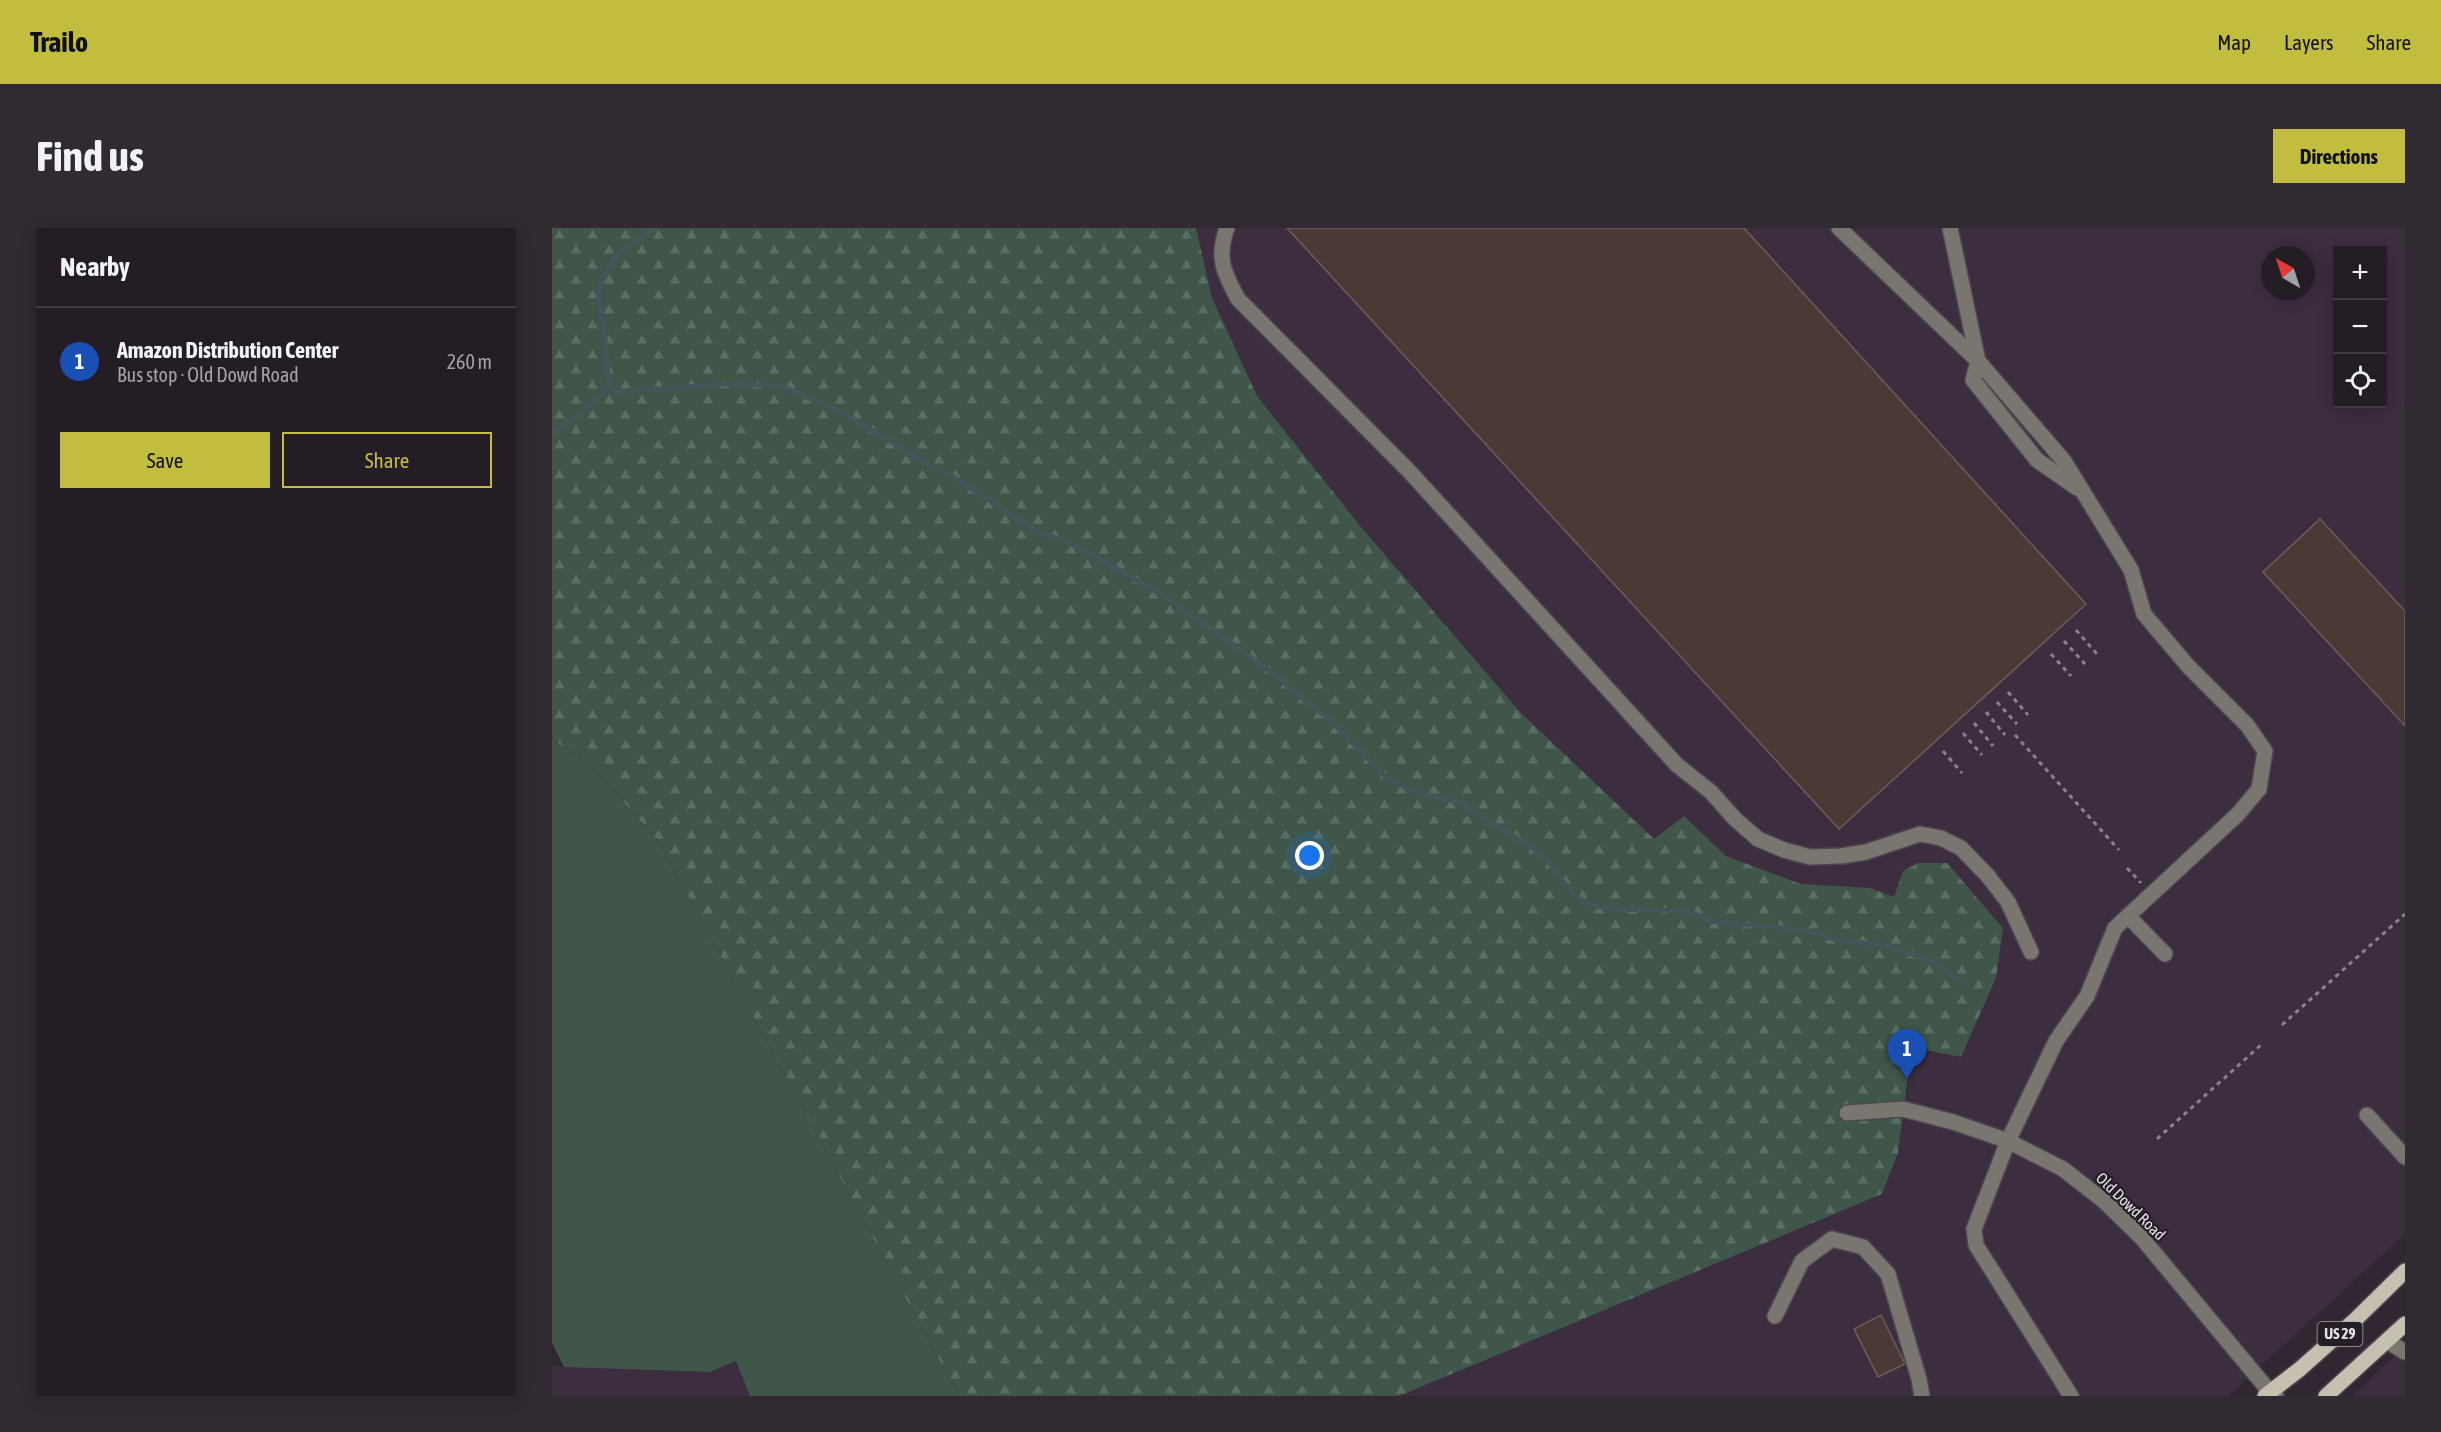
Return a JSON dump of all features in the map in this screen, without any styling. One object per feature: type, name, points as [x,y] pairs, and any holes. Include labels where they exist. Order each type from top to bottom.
[{"type":"main road","name":"US 29","points":[[2271,1395],[2355,1320],[2405,1271]]},
{"type":"main road","name":"US 29","points":[[2326,1396],[2405,1324]]},
{"type":"street","points":[[1227,228],[1221,243],[1223,271],[1238,299],[1409,471],[1677,765],[1711,792],[1758,840],[1810,857],[1858,854],[1920,834],[1941,838],[1961,848],[1988,876],[2008,902],[2031,952]]},
{"type":"street","points":[[1839,228],[1978,361]]},
{"type":"street","points":[[1950,228],[1978,361],[1973,380],[2037,460],[2082,491],[2131,570],[2144,614],[2188,666],[2247,725],[2265,751],[2259,789],[2238,814],[2115,928],[2087,996],[2056,1041],[2008,1141],[1974,1229],[1976,1245],[2071,1396]]},
{"type":"street","points":[[2128,916],[2165,954]]},
{"type":"street","name":"Old Dowd Road","points":[[1847,1113],[1903,1109],[1953,1122],[2008,1141],[2063,1169],[2104,1201],[2141,1237],[2271,1395]]},
{"type":"street","points":[[2367,1115],[2405,1156]]},
{"type":"street","points":[[1775,1316],[1802,1261],[1832,1239],[1863,1247],[1888,1274],[1920,1379],[1922,1396]]},
{"type":"street","points":[[2388,1341],[2405,1352]]},
{"type":"path","points":[[2076,630],[2097,654],[2094,656]]},
{"type":"path","points":[[2064,641],[2085,664]]},
{"type":"path","points":[[2051,654],[2071,676]]},
{"type":"path","points":[[2008,692],[2028,715]]},
{"type":"path","points":[[1997,702],[2017,724]]},
{"type":"path","points":[[1986,712],[2005,735]]},
{"type":"path","points":[[1974,723],[1993,746]]},
{"type":"path","points":[[1963,733],[1982,755]]},
{"type":"path","points":[[2015,735],[2119,850]]},
{"type":"path","points":[[1943,751],[1962,773]]},
{"type":"path","points":[[1948,767],[1953,762]]},
{"type":"path","points":[[2127,868],[2142,884]]},
{"type":"path","points":[[2282,1025],[2405,915]]},
{"type":"path","points":[[2157,1139],[2262,1044]]},
{"type":"shaded area","points":[[1080,228],[2405,228],[2405,1234],[2228,1396],[1399,1396],[1882,1194],[1898,1153],[1907,1092],[1916,982],[625,466]]},
{"type":"shaded area","points":[[2405,1347],[2405,1396],[2352,1396]]},
{"type":"shaded area","points":[[736,1361],[750,1396],[552,1396],[552,1366],[710,1372]]},
{"type":"green space","points":[[552,228],[1196,228],[1212,298],[1257,396],[1361,527],[1519,711],[1654,839],[1684,816],[1726,856],[1801,884],[1870,888],[1894,897],[1903,871],[1918,863],[1947,863],[2003,928],[1996,978],[1961,1057],[1926,1050],[1910,1061],[1898,1153],[1882,1194],[1399,1396],[959,1396],[658,841],[592,766],[552,739]]},
{"type":"green space","points":[[552,739],[592,766],[658,841],[959,1396],[750,1396],[736,1361],[710,1372],[564,1367],[552,1343]]},
{"type":"building","points":[[1287,228],[1744,228],[2086,604],[1839,829]]},
{"type":"building","points":[[2320,519],[2405,611],[2405,726],[2263,572]]},
{"type":"building","points":[[1881,1315],[1905,1364],[1878,1377],[1854,1329]]},
{"type":"waterway","points":[[609,386],[598,294],[603,277],[617,254],[655,228]]},
{"type":"waterway","points":[[609,386],[618,393],[640,389],[718,384],[779,385],[841,412],[952,476],[1033,529],[1078,547],[1164,596],[1281,679],[1289,688],[1328,718],[1389,780],[1428,796],[1466,803],[1465,807],[1533,848],[1547,860],[1572,892],[1589,904],[1605,908],[1680,911],[1696,914],[1709,921],[1803,930],[1842,941],[1884,945],[1930,960],[1964,982]]},
{"type":"waterway","points":[[552,433],[581,413],[609,386]]},
{"type":"place","name":"Amazon Distribution Center","points":[[1907,1079]]}]
